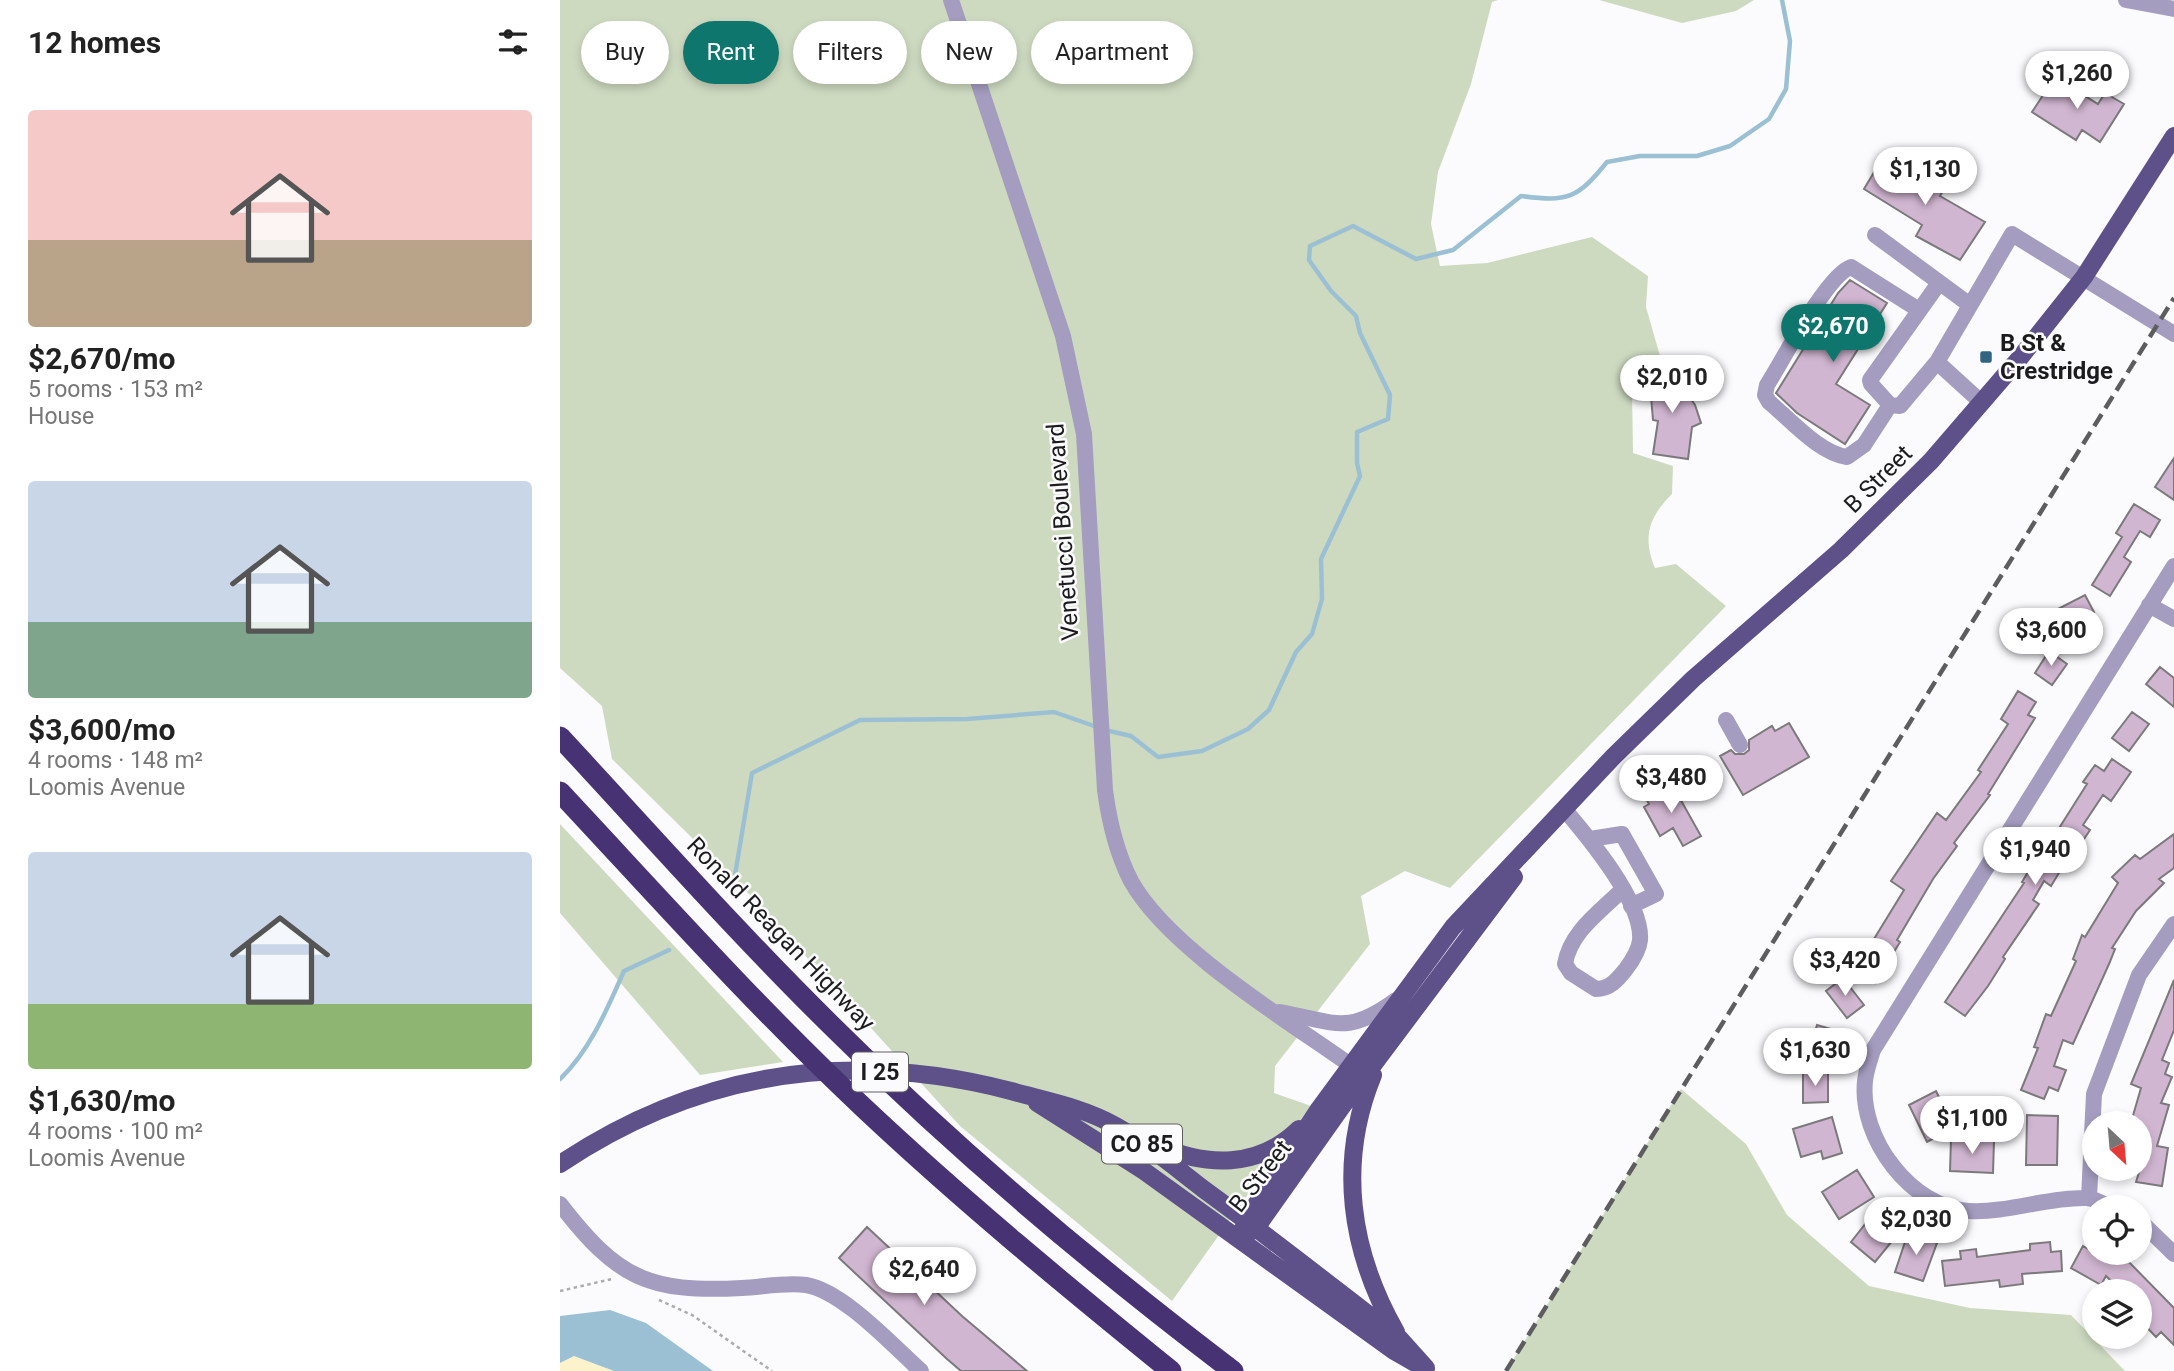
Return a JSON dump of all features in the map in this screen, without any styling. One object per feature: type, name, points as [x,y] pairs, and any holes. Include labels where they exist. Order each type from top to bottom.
[{"type":"highway","name":"Ronald Reagan Highway","points":[[560,737],[758,950],[913,1104],[1020,1202],[1142,1302],[1233,1371]]},
{"type":"highway","name":"I 25","points":[[560,792],[753,997],[864,1108],[1051,1274],[1171,1371]]},
{"type":"main road","name":"B Street","points":[[1251,1224],[1319,1109],[1453,927],[1564,809],[1693,679],[1870,523],[1982,403],[2084,277],[2174,136]]},
{"type":"main road","name":"B Street","points":[[1240,1239],[1564,809]]},
{"type":"main road","points":[[1385,1049],[1363,1101],[1357,1125],[1351,1193],[1356,1237],[1368,1277],[1400,1339]]},
{"type":"main road","name":"CO 85","points":[[560,1164],[637,1119],[695,1098],[768,1078],[860,1068],[942,1075],[1012,1091],[1073,1106],[1118,1127],[1251,1224],[1400,1339],[1427,1370]]},
{"type":"main road","name":"CO 85","points":[[1012,1091],[1064,1118],[1240,1239],[1394,1351],[1427,1370]]},
{"type":"main road","points":[[1118,1127],[1175,1154],[1228,1162],[1272,1149],[1319,1109]]},
{"type":"street","name":"Venetucci Boulevard","points":[[951,0],[1063,336],[1076,387],[1084,434],[1097,676],[1109,820],[1132,881],[1162,920],[1194,952],[1350,1065]]},
{"type":"street","points":[[2126,0],[2174,9]]},
{"type":"street","points":[[1939,283],[1870,380],[1873,389],[1890,405],[1900,406],[1937,362],[2012,234],[2174,334]]},
{"type":"street","points":[[1875,235],[1970,305]]},
{"type":"street","points":[[1890,405],[1864,445],[1847,457],[1822,445],[1769,402],[1765,395],[1767,385],[1823,295],[1844,269],[1851,267],[1919,310]]},
{"type":"street","points":[[1937,362],[1982,403]]},
{"type":"street","points":[[2082,1199],[1969,1211],[1940,1204],[1917,1190],[1887,1158],[1874,1135],[1865,1082],[1873,1050],[2174,566]]},
{"type":"street","points":[[2149,605],[2174,619]]},
{"type":"street","points":[[1726,720],[1740,745]]},
{"type":"street","points":[[1564,809],[1590,839],[1622,890],[1639,925],[1640,942],[1634,958],[1612,984],[1604,989],[1584,983],[1565,964],[1567,949],[1596,914],[1622,890]]},
{"type":"street","points":[[1590,839],[1622,834],[1656,894],[1631,906]]},
{"type":"street","points":[[2089,1195],[2094,1094],[2138,975],[2174,924]]},
{"type":"street","name":"Venetucci Boulevard","points":[[1275,1011],[1343,1026],[1370,1019],[1398,999]]},
{"type":"street","points":[[560,1204],[601,1253],[632,1275],[653,1283],[698,1291],[807,1285],[835,1297],[921,1371]]},
{"type":"street","points":[[2152,1233],[2174,1254]]},
{"type":"path","points":[[560,1290],[611,1278],[623,1284]]},
{"type":"path","points":[[657,1299],[692,1315],[772,1371]]},
{"type":"green space","points":[[560,0],[1498,0],[1492,2],[1471,84],[1438,172],[1431,224],[1440,266],[1487,263],[1592,237],[1648,276],[1646,307],[1662,363],[1635,371],[1632,389],[1633,453],[1673,466],[1672,494],[1658,511],[1650,528],[1651,557],[1655,568],[1676,564],[1726,606],[1450,888],[1405,871],[1361,896],[1370,944],[1275,1066],[1274,1093],[1311,1106],[1172,1301],[960,1126],[752,897],[612,759],[602,706],[560,668]]},
{"type":"green space","points":[[1599,0],[1754,0],[1736,11],[1682,23]]},
{"type":"green space","points":[[560,824],[783,1062],[700,1075],[560,913]]},
{"type":"green space","points":[[1681,1089],[1746,1144],[1787,1215],[1869,1286],[1970,1308],[2071,1315],[2082,1326],[2082,1349],[2104,1349],[2125,1371],[1506,1371]]},
{"type":"sand","points":[[574,1356],[614,1371],[560,1371],[560,1363]]},
{"type":"water","points":[[610,1310],[646,1323],[713,1371],[614,1371],[574,1356],[560,1363],[560,1316]]},
{"type":"building","points":[[2055,77],[2098,104],[2105,93],[2124,104],[2100,142],[2082,130],[2076,140],[2032,112]]},
{"type":"building","points":[[1885,154],[1943,191],[1940,196],[1985,222],[1960,260],[1916,236],[1922,225],[1864,189]]},
{"type":"building","points":[[1850,280],[1887,303],[1836,384],[1870,405],[1845,444],[1797,413],[1776,393],[1838,293]]},
{"type":"building","points":[[1668,366],[1695,405],[1701,423],[1692,427],[1688,459],[1653,454],[1658,421],[1653,420],[1649,373]]},
{"type":"building","points":[[2174,458],[2174,500],[2155,487]]},
{"type":"building","points":[[2134,504],[2160,520],[2150,537],[2140,531],[2124,557],[2131,562],[2110,596],[2092,585],[2122,537],[2116,533]]},
{"type":"building","points":[[2085,595],[2094,612],[2083,618],[2091,633],[2072,642],[2056,610]]},
{"type":"building","points":[[2049,651],[2067,664],[2052,685],[2035,673]]},
{"type":"building","points":[[2160,667],[2174,678],[2174,707],[2146,684]]},
{"type":"building","points":[[2018,691],[2036,702],[2028,715],[2035,718],[1988,794],[1990,795],[1954,843],[1957,846],[1933,879],[1875,983],[1855,970],[1904,890],[1891,881],[1937,813],[1946,820],[1981,772],[1978,770],[2008,724],[2001,719]]},
{"type":"building","points":[[2132,712],[2149,724],[2129,751],[2112,738]]},
{"type":"building","points":[[1789,723],[1809,757],[1743,795],[1720,756],[1731,750],[1735,754],[1744,754],[1749,750],[1749,740],[1772,726],[1775,731]]},
{"type":"building","points":[[2112,759],[2131,772],[2111,801],[2103,795],[2083,825],[2090,830],[2082,842],[2076,838],[2058,866],[2062,868],[2051,886],[2044,881],[2033,900],[2039,904],[2003,957],[2005,959],[1988,986],[1965,1016],[1945,1002],[2024,883],[2022,882],[2046,842],[2049,844],[2087,784],[2083,782],[2095,765],[2104,771]]},
{"type":"building","points":[[1665,786],[1669,791],[1674,788],[1701,836],[1683,846],[1673,828],[1660,836],[1644,807],[1649,804],[1645,797]]},
{"type":"building","points":[[2174,834],[2174,868],[2159,879],[2164,883],[2136,911],[2112,948],[2115,949],[2109,964],[2073,1044],[2063,1040],[2054,1066],[2066,1070],[2058,1091],[2049,1087],[2044,1099],[2021,1090],[2038,1048],[2034,1047],[2046,1014],[2051,1016],[2076,961],[2073,959],[2082,935],[2085,937],[2118,883],[2112,877],[2135,855],[2140,859]]},
{"type":"building","points":[[1843,978],[1864,1005],[1847,1018],[1826,991]]},
{"type":"building","points":[[2174,980],[2174,1030],[2162,1060],[2169,1063],[2165,1074],[2172,1077],[2161,1103],[2169,1105],[2157,1146],[2168,1148],[2162,1186],[2136,1182],[2152,1181],[2152,1111],[2134,1111],[2141,1088],[2131,1084]]},
{"type":"building","points":[[1817,1025],[1841,1032],[1833,1058],[1809,1051]]},
{"type":"building","points":[[1803,1073],[1828,1073],[1828,1102],[1803,1103]]},
{"type":"building","points":[[1936,1091],[1954,1128],[1927,1142],[1909,1105]]},
{"type":"building","points":[[2027,1115],[2058,1116],[2057,1165],[2026,1165]]},
{"type":"building","points":[[1832,1117],[1842,1153],[1823,1159],[1821,1151],[1801,1157],[1793,1129]]},
{"type":"building","points":[[1951,1139],[1994,1141],[1993,1173],[1950,1171]]},
{"type":"building","points":[[1857,1170],[1874,1197],[1839,1219],[1822,1192]]},
{"type":"building","points":[[1877,1209],[1902,1229],[1875,1262],[1851,1242]]},
{"type":"building","points":[[867,1227],[962,1316],[1027,1371],[961,1371],[947,1359],[839,1258]]},
{"type":"building","points":[[1908,1233],[1937,1243],[1923,1281],[1895,1272]]},
{"type":"building","points":[[2050,1242],[2051,1252],[2061,1251],[2062,1271],[2022,1274],[2023,1284],[2000,1287],[1999,1280],[1945,1286],[1942,1261],[1961,1259],[1960,1251],[1976,1249],[1977,1257],[2030,1250],[2030,1244]]},
{"type":"building","points":[[2082,1248],[2082,1265],[2132,1265],[2146,1279],[2109,1279],[2106,1276],[2104,1279],[2090,1279],[2071,1268]]},
{"type":"building","points":[[2152,1286],[2174,1308],[2174,1345],[2161,1332],[2156,1337],[2152,1333]]},
{"type":"waterway","points":[[1105,730],[1131,736],[1158,757],[1202,751],[1248,729],[1269,710],[1296,652],[1312,634],[1322,599],[1321,559],[1360,476],[1357,463],[1357,432],[1388,419],[1390,395],[1360,333],[1356,316],[1331,291],[1309,260],[1310,246],[1353,226],[1416,259],[1453,250],[1521,196],[1561,198],[1579,191],[1607,162],[1640,156],[1697,156],[1730,146],[1769,119],[1786,89],[1790,41],[1782,0]]},
{"type":"waterway","points":[[735,875],[752,773],[860,720],[967,719],[1054,712],[1097,727]]},
{"type":"waterway","points":[[560,1079],[589,1042],[624,971],[669,950]]},
{"type":"railway","points":[[1506,1371],[2174,298]]},
{"type":"place","name":"B St & Crestridge","points":[[1986,357]]}]
